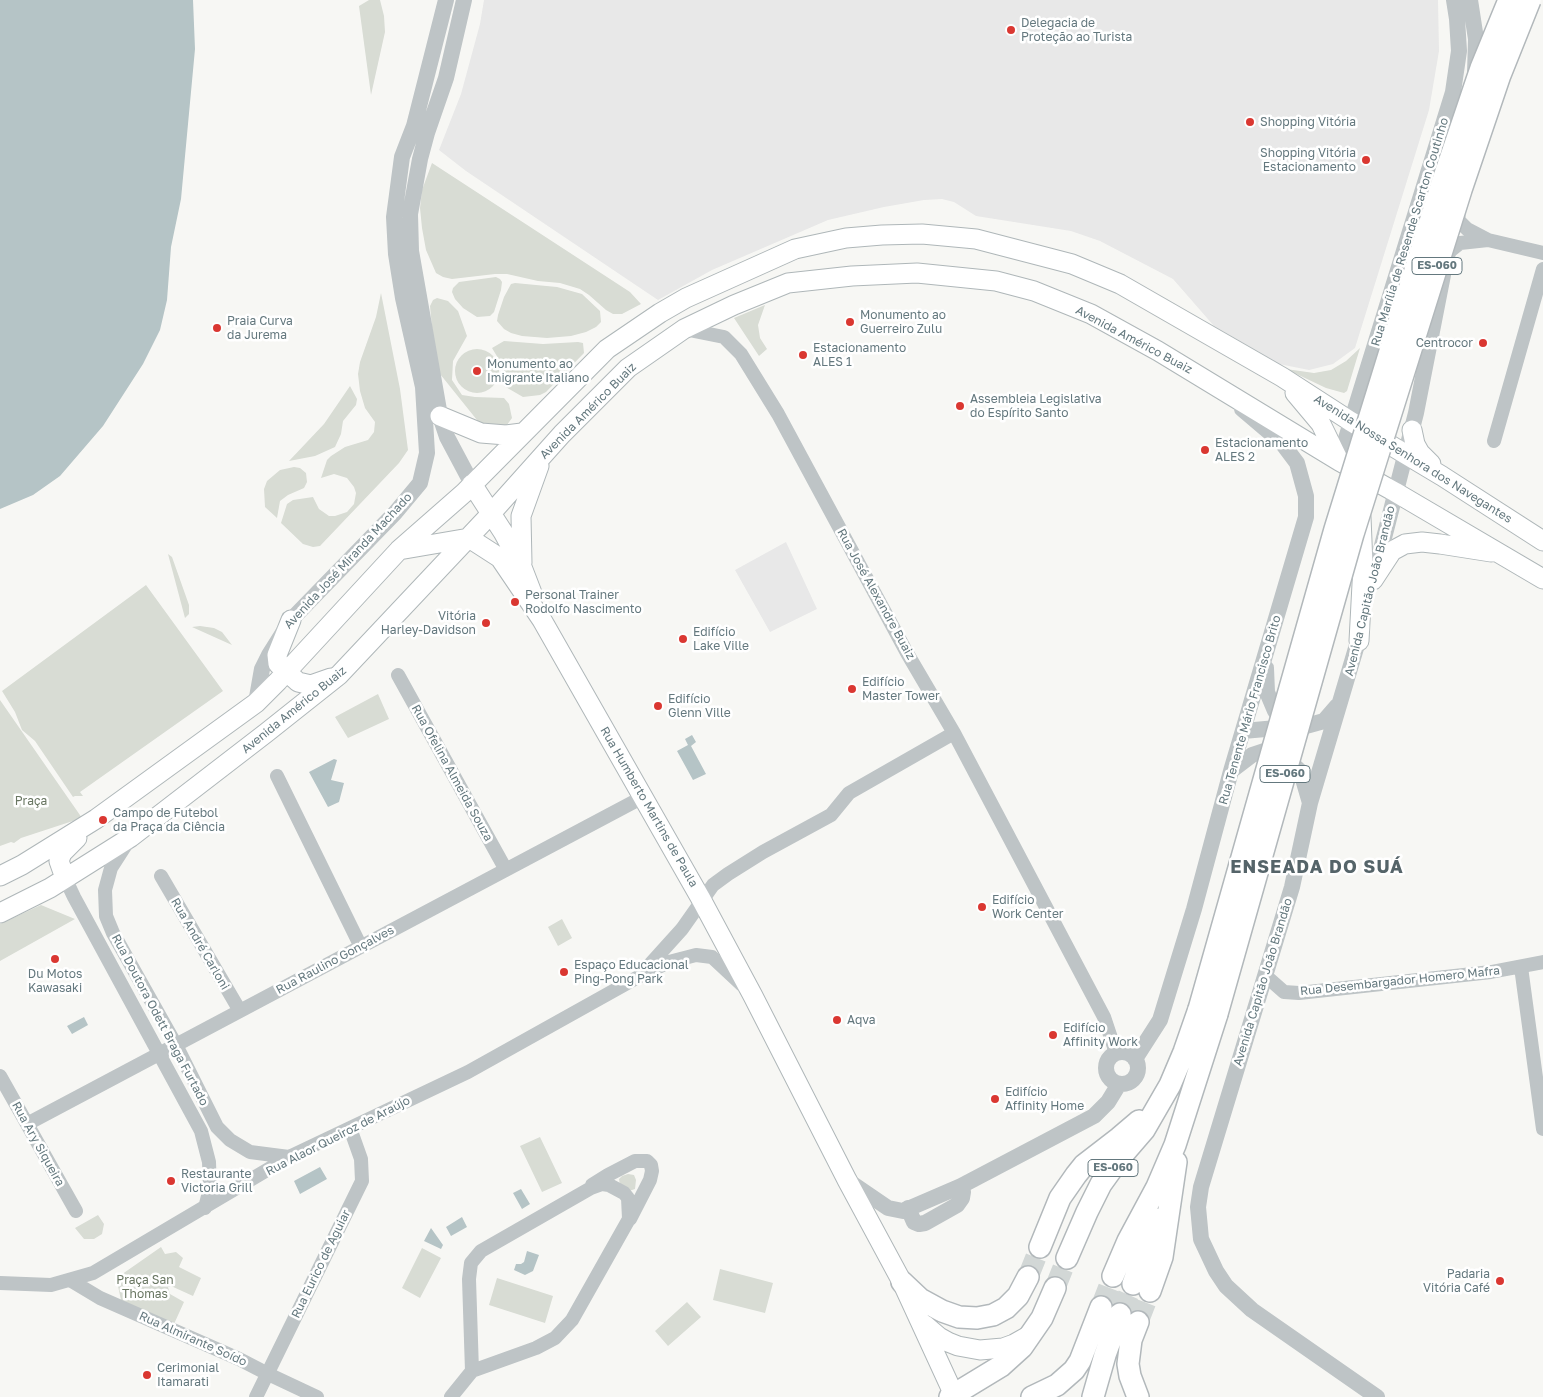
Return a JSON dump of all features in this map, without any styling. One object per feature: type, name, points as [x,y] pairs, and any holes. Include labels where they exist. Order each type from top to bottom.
[{"type":"main road","name":"ES-060","points":[[1183,1120],[1166,1166],[1128,1241],[1132,1284],[1162,1257],[1183,1120],[1208,1011],[1335,529],[1442,184],[1481,68],[1509,0]]},
{"type":"main road","name":"ES-060","points":[[1067,1258],[1101,1184],[1144,1130],[1170,1085],[1184,1052],[1208,1011],[1353,534],[1466,174],[1500,75],[1530,0]]},
{"type":"main road","points":[[65,878],[59,861],[62,853],[129,797],[256,703],[286,673],[398,550],[472,484],[607,350],[660,313],[686,298],[795,249],[846,238],[922,234],[976,239],[1072,264],[1120,284],[1282,377],[1321,424],[1339,461],[1361,518],[1363,565],[1359,641]]},
{"type":"main road","name":"Avenida Américo Buaiz","points":[[0,913],[50,888],[131,837],[339,675],[492,514],[544,454],[628,368],[684,329],[734,305],[788,284],[852,276],[917,273],[996,280],[1034,291],[1091,314],[1158,351],[1339,461]]},
{"type":"main road","name":"Avenida Nossa Senhora dos Navegantes","points":[[1282,377],[1350,422],[1405,453],[1543,541]]},
{"type":"main road","points":[[440,416],[481,433],[522,434]]},
{"type":"main road","points":[[1412,430],[1415,444],[1420,452],[1442,476]]},
{"type":"main road","points":[[522,566],[521,516],[544,454]]},
{"type":"main road","points":[[1339,461],[1503,554],[1543,580]]},
{"type":"main road","name":"Rua Humberto Martins de Paula","points":[[472,484],[522,566],[542,620]]},
{"type":"main road","points":[[398,550],[469,538]]},
{"type":"main road","name":"Rua Humberto Martins de Paula","points":[[469,538],[500,558],[542,620],[702,899],[847,1180],[902,1282],[922,1322],[953,1396]]},
{"type":"main road","points":[[1373,580],[1392,552],[1405,544],[1422,542],[1503,554]]},
{"type":"main road","points":[[291,620],[277,655],[278,664],[298,682],[311,684],[339,675]]},
{"type":"main road","points":[[0,876],[22,865],[129,797]]},
{"type":"main road","points":[[1040,1247],[1060,1198],[1084,1165],[1136,1124],[1170,1085]]},
{"type":"main road","points":[[902,1282],[920,1299],[936,1308],[960,1317],[977,1318],[993,1315],[1006,1308],[1018,1296],[1028,1277]]},
{"type":"main road","points":[[953,1396],[1001,1366],[1022,1346],[1042,1318],[1055,1288]]},
{"type":"main road","points":[[1032,1397],[1058,1384],[1074,1370],[1120,1314]]},
{"type":"main road","points":[[1093,1397],[1105,1355],[1120,1314]]},
{"type":"main road","points":[[1120,1314],[1131,1340],[1128,1364],[1130,1376],[1138,1397]]},
{"type":"main road","points":[[922,1322],[948,1342],[980,1350],[992,1350],[1014,1344],[1033,1333]]},
{"type":"street","name":"Avenida José Miranda Machado","points":[[256,703],[262,669],[269,654],[291,620],[395,513],[420,483],[427,453],[423,387],[403,298],[396,254],[394,217],[402,157],[414,126],[446,0]]},
{"type":"street","points":[[464,0],[446,78],[420,159],[410,214],[411,251],[440,416],[446,437],[472,484]]},
{"type":"street","name":"Rua Marília de Resende Scarton Coutinho","points":[[1339,461],[1453,92],[1459,51],[1454,0]]},
{"type":"street","points":[[1395,492],[1412,430],[1473,126],[1476,39],[1470,0]]},
{"type":"street","points":[[1456,204],[1459,221],[1467,229],[1488,240],[1543,253]]},
{"type":"street","points":[[1445,263],[1450,250],[1460,243],[1488,240]]},
{"type":"street","points":[[1494,441],[1543,268]]},
{"type":"street","name":"Rua José Alexandre Buaiz","points":[[684,329],[724,337],[741,354],[778,414],[907,653],[954,733],[1104,1017],[1116,1054]]},
{"type":"street","name":"Rua Tenente Mário Francisco Brito","points":[[1135,1059],[1160,1020],[1194,909],[1231,771],[1306,517],[1306,496],[1297,463],[1282,443],[1215,385]]},
{"type":"street","name":"Avenida Capitão João Brandão","points":[[1377,1397],[1252,1310],[1226,1286],[1216,1272],[1202,1239],[1198,1207],[1201,1187],[1292,887],[1310,803],[1359,641],[1395,492]]},
{"type":"street","points":[[1265,658],[1267,692],[1275,711],[1291,723],[1306,726]]},
{"type":"street","name":"Rua Ofelina Almeida Souza","points":[[398,675],[506,870]]},
{"type":"street","points":[[1243,731],[1306,726],[1324,721],[1340,703]]},
{"type":"street","name":"Rua Alaor Queiroz de Araújo","points":[[640,976],[682,929],[713,885],[728,874],[831,815],[849,793],[954,733]]},
{"type":"street","points":[[1231,771],[1252,755],[1264,751],[1286,758],[1300,772],[1310,803]]},
{"type":"street","points":[[278,776],[361,947]]},
{"type":"street","name":"Rua Raulino Gonçalves","points":[[26,1124],[644,797]]},
{"type":"street","name":"Rua Doutora Odett Braga Furtado","points":[[131,837],[111,868],[106,890],[106,916],[113,933],[176,1045],[217,1127],[230,1140],[250,1152],[290,1157]]},
{"type":"street","name":"Rua André Carloni","points":[[161,876],[240,1011]]},
{"type":"street","name":"Rua Doutora Odett Braga Furtado","points":[[65,878],[74,898],[201,1131],[209,1162],[210,1188],[205,1208]]},
{"type":"street","name":"Rua Alaor Queiroz de Araújo","points":[[1,1284],[51,1284],[93,1273],[290,1157],[468,1072],[640,976],[669,962],[696,955],[712,957],[753,996]]},
{"type":"street","name":"Rua Desembargador Homero Mafra","points":[[1266,971],[1267,977],[1284,992],[1299,993],[1491,972],[1543,962]]},
{"type":"street","points":[[1521,967],[1543,1129]]},
{"type":"street","points":[[1127,1053],[1135,1059],[1138,1069],[1134,1079],[1130,1082],[1119,1084],[1110,1079],[1106,1069],[1109,1060],[1116,1054],[1127,1053]]},
{"type":"street","name":"Rua Ary Siqueira","points":[[0,1076],[76,1211]]},
{"type":"street","points":[[847,1180],[888,1208],[902,1211],[961,1186],[1094,1116],[1108,1102],[1119,1084]]},
{"type":"street","name":"Rua Eurico de Aguiar","points":[[256,1397],[362,1181],[361,1159],[350,1128]]},
{"type":"street","points":[[451,1397],[472,1371],[536,1348],[555,1338],[572,1320],[650,1180],[652,1171],[648,1161],[635,1161],[608,1175],[578,1195],[481,1251],[471,1263],[469,1279],[472,1371]]},
{"type":"street","points":[[578,1195],[602,1184],[617,1188],[624,1192],[628,1198],[629,1219]]},
{"type":"street","name":"Rua Almirante Soído","points":[[70,1280],[100,1298],[239,1359],[317,1397]]},
{"type":"shaded area","points":[[0,0],[193,0],[195,49],[181,199],[171,247],[167,300],[160,330],[143,364],[103,426],[60,476],[33,495],[0,509]]},
{"type":"shaded area","points":[[484,0],[1438,0],[1439,51],[1429,110],[1355,348],[1333,364],[1309,370],[1279,364],[1214,326],[1173,279],[1100,241],[1071,231],[976,216],[954,202],[942,199],[884,207],[828,220],[712,270],[658,300],[466,171],[439,150],[461,94],[480,24]]},
{"type":"shaded area","points":[[786,542],[817,609],[770,632],[735,570]]},
{"type":"shaded area","points":[[692,735],[696,742],[691,746],[706,774],[693,780],[677,751],[688,745],[685,739]]},
{"type":"shaded area","points":[[334,759],[337,760],[331,780],[344,783],[339,802],[328,807],[309,772]]},
{"type":"shaded area","points":[[84,1017],[88,1025],[72,1034],[67,1026]]},
{"type":"shaded area","points":[[320,1167],[327,1179],[300,1194],[294,1181]]},
{"type":"shaded area","points":[[521,1189],[530,1204],[522,1209],[513,1193]]},
{"type":"shaded area","points":[[462,1217],[467,1227],[451,1236],[446,1227]]},
{"type":"shaded area","points":[[431,1228],[443,1245],[441,1249],[424,1241]]},
{"type":"shaded area","points":[[527,1251],[539,1255],[533,1271],[525,1275],[514,1270],[516,1264],[524,1262]]},
{"type":"green space","points":[[369,0],[380,0],[385,32],[371,95],[359,6]]},
{"type":"green space","points":[[432,163],[630,292],[641,304],[622,314],[613,314],[580,289],[560,283],[538,281],[507,274],[452,279],[436,273],[426,250],[420,208],[422,190]]},
{"type":"green space","points":[[496,277],[502,282],[501,290],[494,312],[490,316],[477,317],[463,308],[455,299],[452,292],[459,282]]},
{"type":"green space","points":[[511,284],[557,287],[582,294],[600,311],[601,322],[586,332],[571,336],[547,338],[511,333],[504,329],[497,321],[504,297]]},
{"type":"green space","points":[[381,293],[400,389],[408,450],[399,463],[320,546],[313,547],[303,544],[281,523],[287,504],[293,500],[313,497],[319,509],[329,516],[347,512],[354,504],[356,493],[347,478],[334,474],[321,478],[327,460],[331,456],[345,447],[368,440],[374,432],[375,422],[365,408],[358,374],[360,362],[376,317]]},
{"type":"green space","points":[[437,298],[448,301],[458,311],[467,336],[453,361],[452,380],[462,395],[504,398],[509,404],[512,418],[504,429],[481,425],[436,369],[430,306],[433,300]]},
{"type":"green space","points":[[765,305],[758,325],[760,338],[767,349],[759,356],[734,318]]},
{"type":"green space","points":[[504,341],[543,344],[578,342],[583,343],[584,353],[546,392],[540,395],[523,397],[504,386],[504,368],[492,348]]},
{"type":"green space","points":[[1360,348],[1347,391],[1344,393],[1326,388],[1286,369],[1314,373],[1331,370],[1346,361]]},
{"type":"green space","points":[[481,349],[493,355],[498,362],[498,380],[493,387],[486,392],[473,393],[465,390],[458,383],[455,367],[458,359],[465,352]]},
{"type":"green space","points":[[350,386],[357,399],[356,405],[343,421],[341,434],[335,447],[315,456],[289,461],[324,424]]},
{"type":"green space","points":[[294,467],[300,468],[306,473],[307,482],[304,488],[280,501],[277,518],[265,507],[264,489],[267,481],[280,470]]},
{"type":"green space","points":[[168,554],[172,557],[189,605],[189,614],[185,618]]},
{"type":"green space","points":[[146,585],[223,691],[80,792],[83,796],[73,797],[35,741],[22,730],[15,712],[2,691]]},
{"type":"green space","points":[[192,627],[214,628],[222,632],[232,645]]},
{"type":"green space","points":[[378,694],[389,719],[348,738],[335,717]]},
{"type":"green space","name":"Praça","points":[[0,700],[82,818],[21,838],[14,843],[11,842],[0,846]]},
{"type":"green space","points":[[41,905],[75,919],[0,961],[0,924]]},
{"type":"green space","points":[[562,919],[572,938],[558,946],[548,927]]},
{"type":"green space","points":[[540,1137],[562,1183],[542,1192],[520,1146]]},
{"type":"green space","points":[[628,1174],[634,1175],[636,1180],[635,1189],[629,1191],[620,1186],[619,1179]]},
{"type":"green space","points":[[98,1215],[104,1224],[102,1234],[94,1239],[84,1239],[75,1228]]},
{"type":"green space","name":"Praça San Thomas","points":[[161,1247],[165,1254],[176,1252],[183,1258],[179,1267],[201,1278],[193,1296],[171,1286],[168,1287],[170,1294],[184,1302],[174,1324],[121,1300],[118,1286],[118,1277]]},
{"type":"green space","points":[[422,1248],[441,1258],[420,1298],[402,1288]]},
{"type":"green space","points":[[720,1269],[773,1283],[765,1313],[713,1300]]},
{"type":"green space","points":[[497,1278],[553,1296],[545,1323],[489,1305]]},
{"type":"green space","points":[[687,1302],[701,1317],[668,1346],[655,1331]]},
{"type":"tunnel","points":[[1028,1277],[1040,1247]]},
{"type":"tunnel","points":[[1055,1288],[1067,1258]]},
{"type":"tunnel","points":[[1101,1307],[1113,1276]]},
{"type":"tunnel","points":[[1120,1314],[1133,1284]]},
{"type":"tunnel","points":[[1138,1322],[1150,1291]]},
{"type":"place","name":"Delegacia de Proteção ao Turista","points":[[1011,30]]},
{"type":"place","name":"Shopping Vitória","points":[[1250,122]]},
{"type":"place","name":"Shopping Vitória Estacionamento","points":[[1366,160]]},
{"type":"place","name":"Monumento ao Guerreiro Zulu","points":[[850,322]]},
{"type":"place","name":"Praia Curva da Jurema","points":[[217,328]]},
{"type":"place","name":"Centrocor","points":[[1483,343]]},
{"type":"place","name":"Estacionamento ALES 1","points":[[803,355]]},
{"type":"place","name":"Monumento ao Imigrante Italiano","points":[[477,371]]},
{"type":"place","name":"Assembleia Legislativa do Espírito Santo","points":[[960,406]]},
{"type":"place","name":"Estacionamento ALES 2","points":[[1205,450]]},
{"type":"place","name":"Personal Trainer Rodolfo Nascimento","points":[[515,602]]},
{"type":"place","name":"Vitória Harley-Davidson","points":[[486,623]]},
{"type":"place","name":"Edifício Lake Ville","points":[[683,639]]},
{"type":"place","name":"Edifício Master Tower","points":[[852,689]]},
{"type":"place","name":"Edifício Glenn Ville","points":[[658,706]]},
{"type":"place","name":"Campo de Futebol da Praça da Ciência","points":[[103,820]]},
{"type":"place","name":"Edifício Work Center","points":[[982,907]]},
{"type":"place","name":"Du Motos Kawasaki","points":[[55,959]]},
{"type":"place","name":"Espaço Educacional Ping-Pong Park","points":[[564,972]]},
{"type":"place","name":"Aqva","points":[[837,1020]]},
{"type":"place","name":"Edifício Affinity Work","points":[[1053,1035]]},
{"type":"place","name":"Edifício Affinity Home","points":[[995,1099]]},
{"type":"place","name":"Restaurante Victoria Grill","points":[[171,1181]]},
{"type":"place","name":"Padaria Vitória Café","points":[[1500,1281]]},
{"type":"place","name":"Cerimonial Itamarati","points":[[147,1375]]},
{"type":"district","name":"ENSEADA DO SUÁ","points":[[1317,867]]}]
